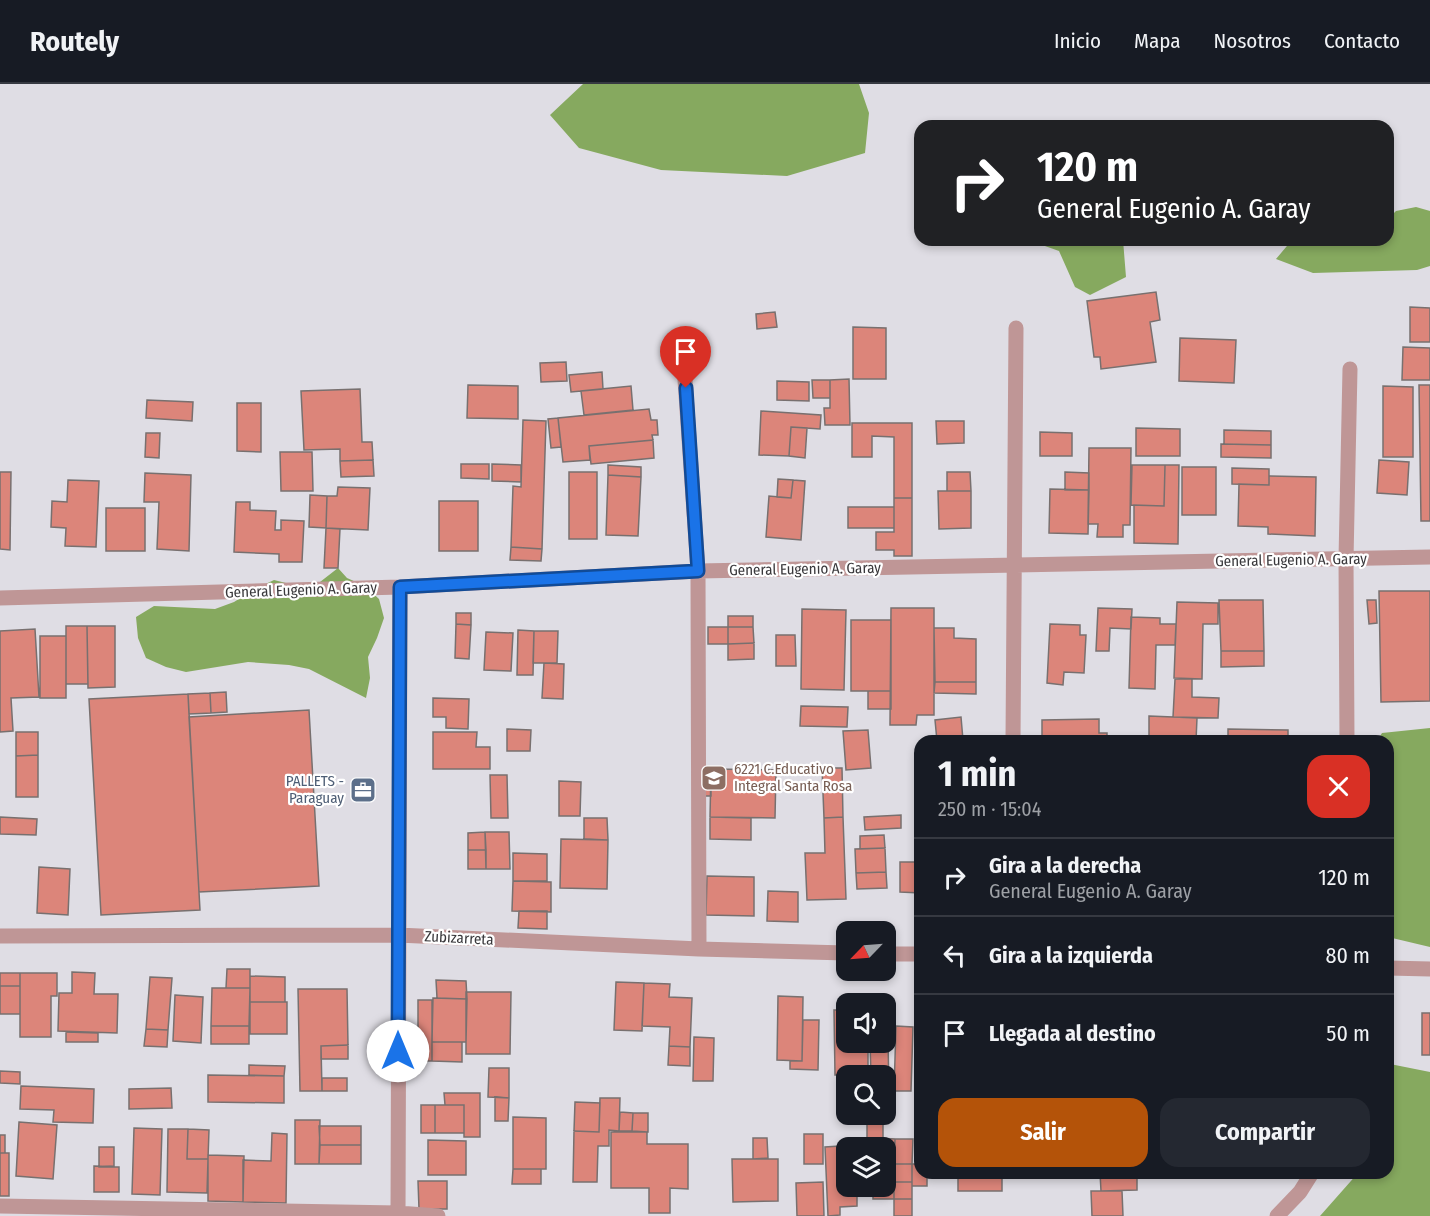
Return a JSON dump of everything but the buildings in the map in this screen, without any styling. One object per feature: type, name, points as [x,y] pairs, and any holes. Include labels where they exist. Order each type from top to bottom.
[{"type":"street","points":[[1013,735],[1016,328]]},
{"type":"street","points":[[684,365],[698,571],[699,949]]},
{"type":"street","points":[[1347,735],[1346,559],[1350,369]]},
{"type":"street","name":"General Eugenio A. Garay","points":[[0,598],[400,587],[698,571],[1430,557]]},
{"type":"street","points":[[398,1214],[400,587]]},
{"type":"street","name":"Zubizarreta","points":[[0,936],[398,935],[699,949],[836,952]]},
{"type":"street","points":[[896,954],[914,954]]},
{"type":"street","points":[[1394,968],[1430,969]]},
{"type":"street","points":[[1277,1216],[1300,1192],[1308,1179]]},
{"type":"street","points":[[0,1206],[101,1212],[438,1216]]},
{"type":"green space","points":[[583,84],[859,84],[869,113],[865,153],[787,176],[661,170],[579,148],[550,115]]},
{"type":"green space","points":[[1416,207],[1430,211],[1430,266],[1417,270],[1313,273],[1276,259],[1287,246],[1394,246],[1394,213]]},
{"type":"green space","points":[[1045,246],[1123,246],[1126,277],[1090,295],[1075,287],[1059,251]]},
{"type":"green space","points":[[338,568],[347,578],[365,586],[379,599],[384,618],[368,657],[370,678],[366,698],[309,669],[289,665],[248,662],[186,672],[166,667],[146,658],[138,638],[136,617],[154,606],[215,609],[234,602],[274,580],[294,585],[320,582]]},
{"type":"green space","points":[[1430,728],[1430,947],[1394,938],[1394,735],[1381,735],[1382,733]]},
{"type":"green space","points":[[1394,1065],[1430,1072],[1430,1216],[1320,1216],[1353,1179],[1394,1179]]},
{"type":"place","name":"6221 C.Educativo Integral Santa Rosa","points":[[714,778]]},
{"type":"place","name":"PALLETS - Paraguay","points":[[363,790]]},
{"type":"route","points":[[398,1051],[400,587],[698,571],[686,388]]}]
